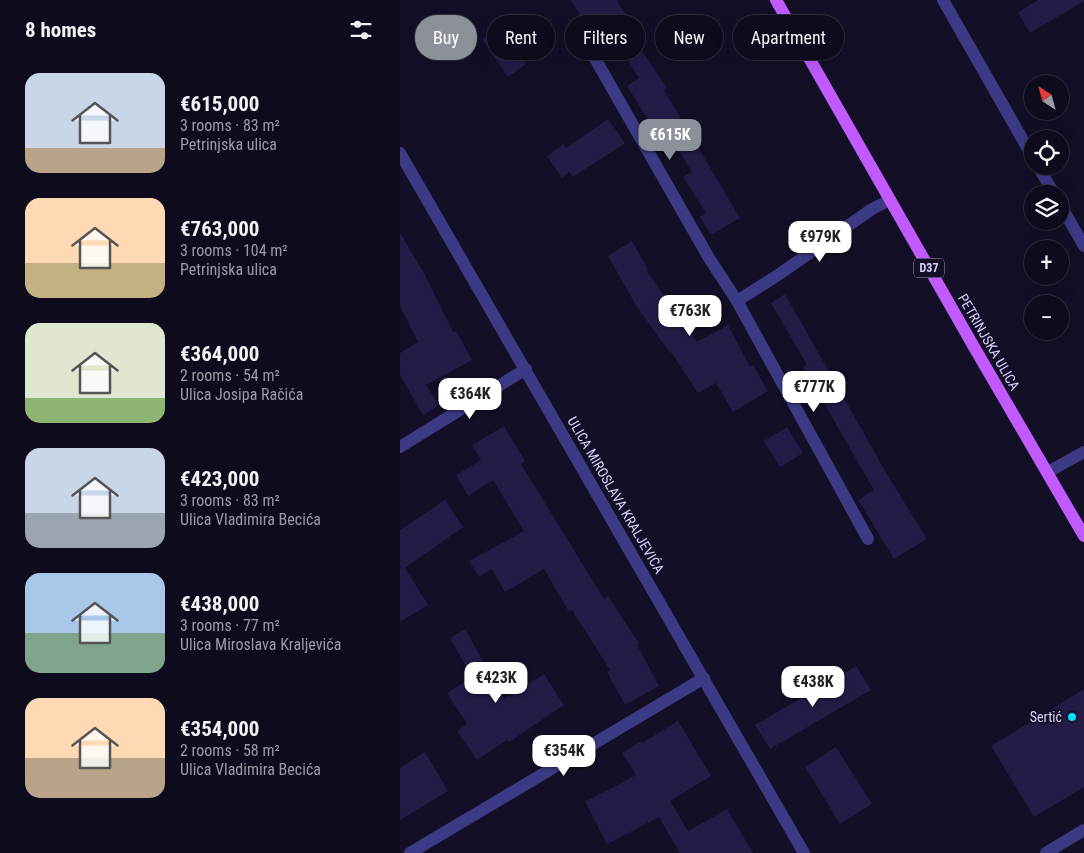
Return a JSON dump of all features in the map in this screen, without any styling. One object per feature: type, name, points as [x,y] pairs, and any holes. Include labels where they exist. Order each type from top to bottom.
[{"type":"main road","name":"PETRINJSKA ULICA","points":[[776,0],[1084,536]]},
{"type":"street","points":[[943,0],[1024,142]]},
{"type":"street","points":[[595,60],[737,301],[868,539]]},
{"type":"street","name":"ULICA MIROSLAVA KRALJEVIĆA","points":[[400,153],[804,853]]},
{"type":"street","points":[[737,301],[781,274],[872,210],[890,200]]},
{"type":"street","points":[[1069,220],[1084,246]]},
{"type":"street","points":[[400,447],[526,369]]},
{"type":"street","points":[[1048,472],[1084,452]]},
{"type":"street","points":[[410,853],[704,678]]},
{"type":"street","points":[[1046,853],[1084,830]]},
{"type":"building","points":[[571,0],[617,0],[626,15],[580,15]]},
{"type":"building","points":[[1038,0],[1084,1],[1030,33],[1018,12]]},
{"type":"building","points":[[487,36],[487,46],[482,39]]},
{"type":"building","points":[[645,56],[667,88],[664,90],[740,218],[711,235],[700,217],[706,213],[683,177],[692,172],[674,143],[666,149],[627,86],[639,78],[627,60],[645,60]]},
{"type":"building","points":[[496,60],[523,60],[526,64],[508,77]]},
{"type":"building","points":[[608,119],[625,143],[573,177],[569,172],[562,178],[547,156],[563,144],[566,148]]},
{"type":"building","points":[[400,233],[425,275],[453,332],[456,331],[472,360],[426,385],[439,405],[423,415],[400,375],[400,353],[418,342],[400,306]]},
{"type":"building","points":[[632,241],[648,269],[646,270],[697,342],[728,325],[750,367],[753,365],[768,391],[733,412],[716,383],[698,393],[671,352],[637,307],[608,256]]},
{"type":"building","points":[[785,294],[888,476],[927,539],[894,559],[858,500],[874,490],[803,367],[807,365],[771,303]]},
{"type":"building","points":[[504,426],[525,461],[521,464],[604,599],[608,596],[639,644],[637,645],[659,686],[625,705],[607,672],[610,670],[572,610],[569,612],[544,569],[505,592],[492,569],[479,577],[469,561],[524,531],[493,480],[468,496],[456,475],[481,460],[472,445]]},
{"type":"building","points":[[787,427],[803,453],[780,467],[764,441]]},
{"type":"building","points":[[445,500],[463,527],[405,568],[428,605],[400,622],[400,530]]},
{"type":"building","points":[[465,629],[504,699],[544,674],[564,705],[509,742],[507,740],[477,760],[457,731],[467,724],[447,693],[472,677],[450,638]]},
{"type":"building","points":[[856,666],[871,690],[770,749],[755,725]]},
{"type":"building","points":[[1084,689],[1084,787],[1034,817],[991,746]]},
{"type":"building","points":[[678,721],[711,776],[670,801],[688,831],[727,809],[753,853],[680,853],[659,817],[607,844],[585,802],[636,775],[622,753]]},
{"type":"building","points":[[836,747],[872,804],[840,824],[805,767]]},
{"type":"building","points":[[425,752],[448,791],[400,820],[400,768]]},
{"type":"place","name":"Sertić","points":[[1072,717]]}]
